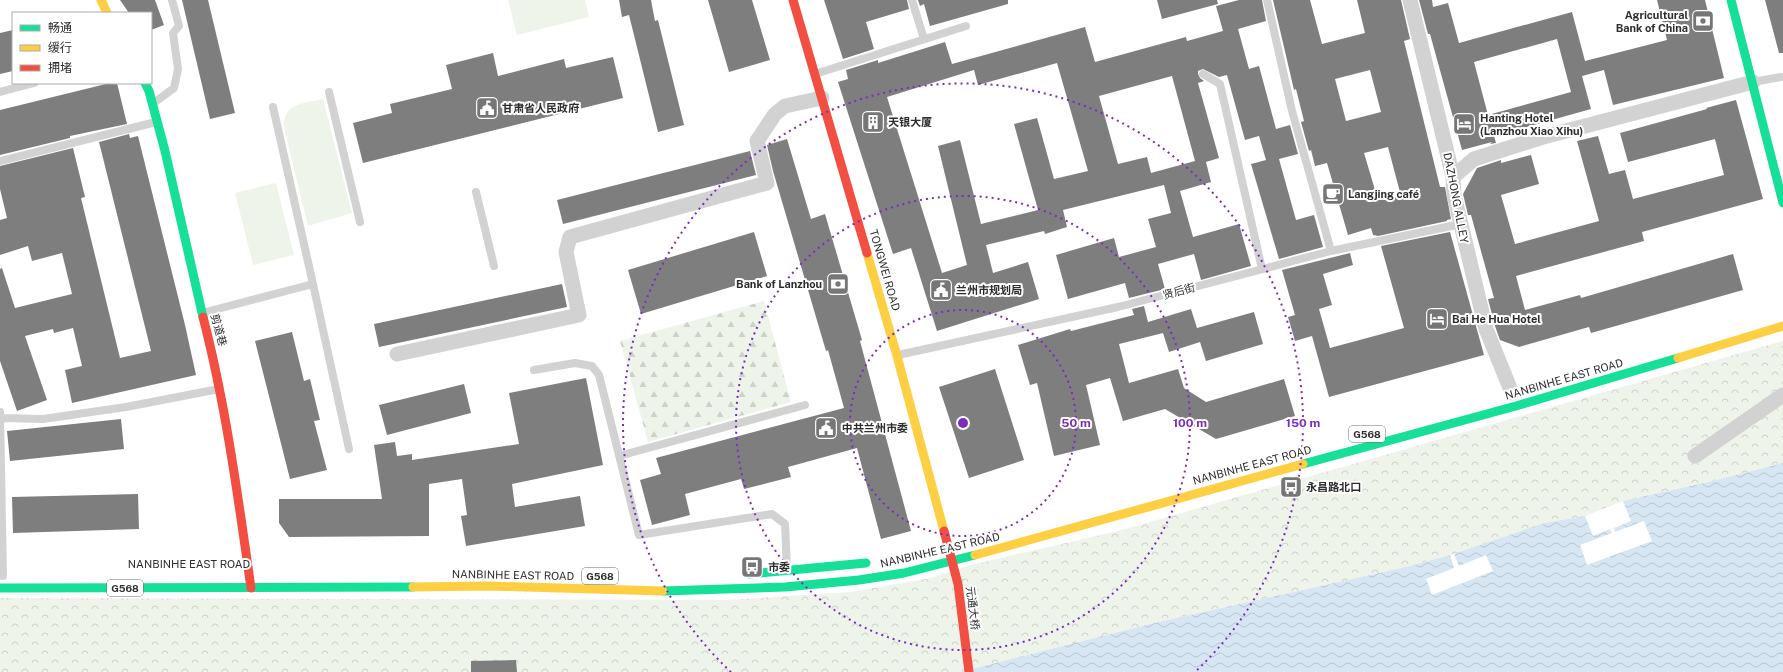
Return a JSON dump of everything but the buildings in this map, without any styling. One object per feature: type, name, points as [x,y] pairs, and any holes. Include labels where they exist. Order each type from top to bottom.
[{"type":"main road","points":[[101,0],[107,12]]},
{"type":"main road","name":"TONGWEI ROAD","points":[[793,0],[897,356],[949,548]]},
{"type":"main road","points":[[1731,0],[1783,203]]},
{"type":"main road","name":"剪道巷","points":[[145,84],[157,122],[217,371],[251,588]]},
{"type":"main road","name":"NANBINHE EAST ROAD","points":[[0,588],[488,586],[670,591],[785,587],[859,580],[904,573],[952,561],[1139,508],[1516,406],[1783,326]]},
{"type":"main road","name":"元通大桥","points":[[949,548],[958,584],[969,672]]},
{"type":"main road","name":"NANBINHE EAST ROAD","points":[[742,574],[847,566],[878,562]]},
{"type":"main road","points":[[1,576],[16,576]]},
{"type":"street","name":"DAZHONG ALLEY","points":[[1410,0],[1453,177],[1454,195],[1486,330],[1512,393]]},
{"type":"street","points":[[1453,177],[1474,159],[1488,154],[1543,137],[1753,82]]},
{"type":"street","points":[[397,354],[579,315],[566,252],[570,237],[767,183],[757,141],[775,114],[785,106],[822,98]]},
{"type":"street","points":[[1695,456],[1783,395]]},
{"type":"lane","points":[[152,104],[174,88],[178,69],[173,33],[179,26],[172,0]]},
{"type":"lane","points":[[912,0],[924,39]]},
{"type":"lane","points":[[1268,0],[1292,111],[1330,251]]},
{"type":"lane","points":[[814,74],[966,26]]},
{"type":"lane","points":[[1203,74],[1220,84],[1262,269]]},
{"type":"lane","points":[[1753,82],[1781,77]]},
{"type":"lane","points":[[0,92],[30,84]]},
{"type":"lane","points":[[329,92],[360,222]]},
{"type":"lane","points":[[273,107],[349,449]]},
{"type":"lane","points":[[0,161],[157,122]]},
{"type":"lane","points":[[476,192],[494,266]]},
{"type":"lane","name":"贤后街","points":[[897,356],[1118,307],[1330,251],[1461,224]]},
{"type":"lane","points":[[202,313],[313,284]]},
{"type":"lane","points":[[534,370],[575,363],[592,366],[599,375],[639,536],[772,514],[786,524],[787,571]]},
{"type":"lane","points":[[1,576],[0,416],[51,418],[126,407],[220,388]]},
{"type":"lane","points":[[619,456],[805,405]]},
{"type":"green space","points":[[508,0],[585,0],[589,17],[517,35]]},
{"type":"green space","points":[[323,99],[352,213],[308,226],[284,127],[287,113],[291,108],[302,103]]},
{"type":"green space","points":[[276,183],[294,255],[253,265],[235,193]]},
{"type":"green space","points":[[764,301],[791,402],[648,442],[620,341]]},
{"type":"green space","points":[[1783,341],[1783,463],[1623,501],[1585,516],[1544,523],[1450,555],[1406,567],[1154,623],[960,672],[0,672],[0,598],[725,600],[850,592],[931,578],[971,565],[1122,530]]},
{"type":"water","points":[[1783,463],[1783,672],[960,672],[1154,623],[1406,567],[1450,555],[1544,523],[1585,516],[1623,501]]},
{"type":"pier","points":[[1623,501],[1631,521],[1614,528],[1615,532],[1644,521],[1652,541],[1587,565],[1580,545],[1612,533],[1610,529],[1593,536],[1585,516]]},
{"type":"pier","points":[[1454,554],[1459,566],[1486,555],[1493,571],[1432,595],[1426,579],[1454,568],[1450,555]]},
{"type":"traffic: fast","points":[[1731,0],[1783,203]]},
{"type":"traffic: fast","points":[[146,84],[149,91],[165,151],[203,317]]},
{"type":"traffic: fast","points":[[1303,464],[1516,406],[1678,358]]},
{"type":"traffic: fast","points":[[663,591],[785,587],[859,580],[904,573],[975,555]]},
{"type":"traffic: fast","points":[[749,574],[866,563]]},
{"type":"traffic: fast","points":[[0,588],[413,587]]},
{"type":"traffic: slow","points":[[101,0],[107,12]]},
{"type":"traffic: slow","points":[[867,253],[897,356],[944,531]]},
{"type":"traffic: slow","points":[[1678,358],[1783,326]]},
{"type":"traffic: slow","points":[[975,555],[1303,464]]},
{"type":"traffic: slow","points":[[413,587],[488,586],[663,591]]},
{"type":"traffic: jam","points":[[793,0],[867,253]]},
{"type":"traffic: jam","points":[[203,317],[225,418],[251,588]]},
{"type":"traffic: jam","points":[[944,531],[958,584],[969,672]]},
{"type":"place","name":"Agricultural Bank of China","points":[[1703,21]]},
{"type":"place","name":"甘肃省人民政府","points":[[487,108]]},
{"type":"place","name":"天银大厦","points":[[873,122]]},
{"type":"place","name":"Hanting Hotel (Lanzhou Xiao Xihu)","points":[[1464,124]]},
{"type":"place","name":"Langjing café","points":[[1333,194]]},
{"type":"place","name":"Bank of Lanzhou","points":[[838,284]]},
{"type":"place","name":"兰州市规划局","points":[[941,290]]},
{"type":"place","name":"Bai He Hua Hotel","points":[[1437,319]]},
{"type":"place","name":"中共兰州市委","points":[[826,428]]},
{"type":"place","name":"永昌路北口","points":[[1291,487]]},
{"type":"place","name":"市委","points":[[752,567]]}]
